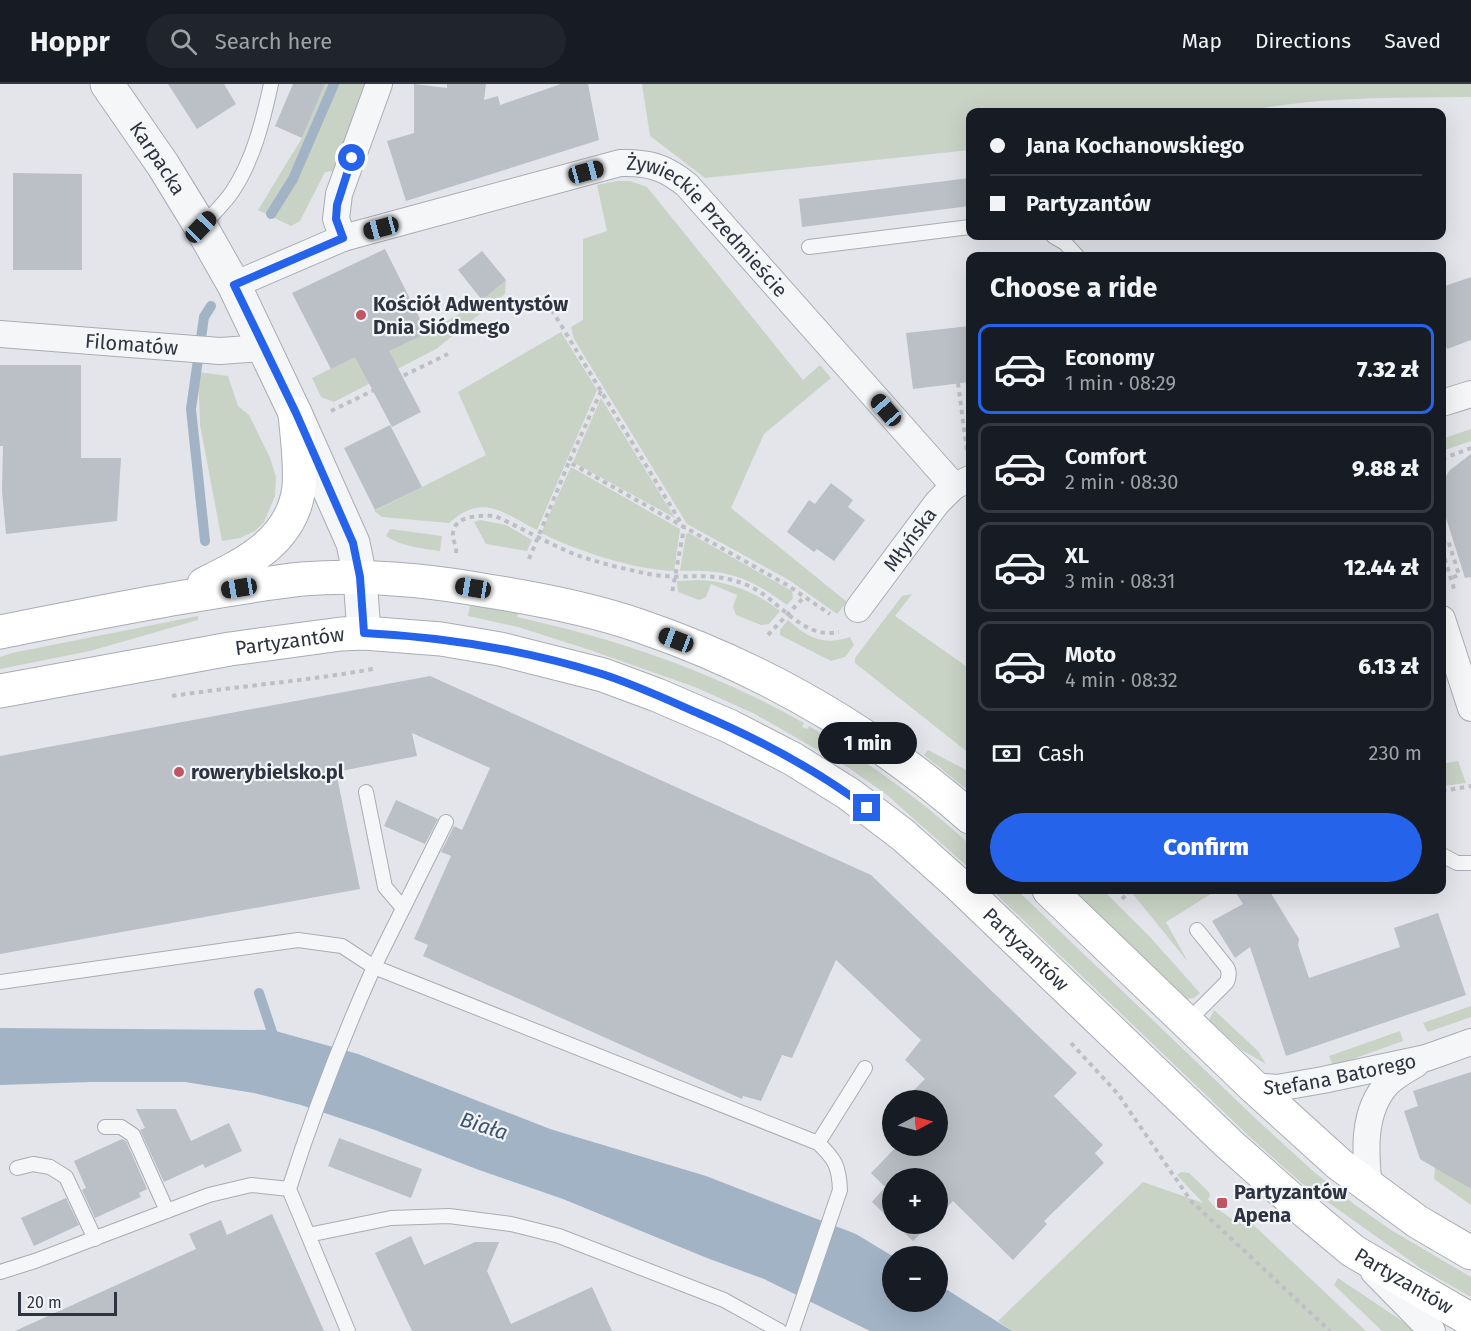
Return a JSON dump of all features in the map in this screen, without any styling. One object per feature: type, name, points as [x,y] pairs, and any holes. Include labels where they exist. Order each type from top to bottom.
[{"type":"main road","points":[[177,598],[256,556],[276,539],[286,526],[299,487],[309,414]]},
{"type":"main road","points":[[0,632],[177,598],[302,579],[360,577],[452,585],[536,599],[638,625],[753,672],[815,704],[866,735],[946,795],[966,813]]},
{"type":"main road","name":"Partyzantów","points":[[0,691],[230,649],[341,634],[364,633],[441,639],[501,649],[603,675],[657,695],[729,726],[793,759],[849,794],[903,835],[966,892]]},
{"type":"main road","name":"Partyzantów","points":[[968,894],[1229,1144],[1353,1251],[1471,1320]]},
{"type":"main road","points":[[1053,894],[1253,1086],[1339,1164],[1418,1222],[1471,1253]]},
{"type":"street","name":"Karpacka","points":[[107,84],[163,165],[201,227],[234,285],[264,348],[309,414],[353,543],[360,577],[364,633]]},
{"type":"street","points":[[343,238],[336,219],[339,194],[379,84]]},
{"type":"street","name":"Żywieckie Przedmieście","points":[[234,285],[343,238],[620,163],[640,162],[656,166],[674,174],[687,185],[964,474]]},
{"type":"street","name":"Filomatów","points":[[0,334],[220,351],[264,348]]},
{"type":"street","points":[[1446,402],[1471,394]]},
{"type":"street","name":"Młyńska","points":[[858,609],[937,503],[964,474]]},
{"type":"street","points":[[1446,631],[1471,708]]},
{"type":"street","name":"Stefana Batorego","points":[[1253,1086],[1277,1088],[1297,1085],[1426,1058],[1471,1042]]},
{"type":"street","name":"Stefana Batorego","points":[[1369,1188],[1366,1145],[1373,1104],[1390,1081],[1426,1058]]},
{"type":"street","points":[[1353,1251],[1432,1331]]},
{"type":"lane","points":[[201,227],[233,191],[248,161],[259,131],[271,84]]},
{"type":"lane","points":[[809,247],[966,227]]},
{"type":"lane","points":[[1060,240],[1073,252]]},
{"type":"lane","points":[[366,792],[385,887],[403,908]]},
{"type":"lane","points":[[348,1331],[289,1189],[303,1145],[352,1016],[446,822]]},
{"type":"lane","points":[[1446,857],[1457,863],[1471,863]]},
{"type":"lane","points":[[1187,1022],[1227,982],[1229,976],[1226,966],[1197,930]]},
{"type":"lane","points":[[0,982],[298,939],[342,946],[374,967],[818,1143],[832,1156],[839,1171],[840,1190],[792,1331]]},
{"type":"lane","points":[[818,1143],[865,1068]]},
{"type":"lane","points":[[105,1127],[121,1127],[133,1135],[167,1211]]},
{"type":"lane","points":[[16,1168],[33,1164],[50,1167],[66,1177],[95,1239]]},
{"type":"lane","points":[[0,1272],[95,1239],[208,1195],[251,1185],[289,1189]]},
{"type":"lane","points":[[308,1235],[391,1218],[449,1216],[511,1224],[559,1236],[713,1295],[780,1331]]},
{"type":"path","points":[[547,302],[684,528],[672,593]]},
{"type":"path","points":[[309,414],[448,354]]},
{"type":"path","points":[[958,383],[964,474]]},
{"type":"path","points":[[529,558],[601,391]]},
{"type":"path","points":[[1446,457],[1471,448]]},
{"type":"path","points":[[569,462],[787,585]]},
{"type":"path","points":[[1446,509],[1451,507]]},
{"type":"path","points":[[456,553],[453,533],[457,525],[480,514],[495,516],[576,555],[617,566],[654,574],[713,575],[734,580],[765,594],[800,624],[814,632],[827,634],[840,632],[848,625],[858,609]]},
{"type":"path","points":[[1446,541],[1448,540],[1456,557],[1459,575],[1451,578]]},
{"type":"path","points":[[768,635],[805,596]]},
{"type":"path","points":[[169,697],[259,684],[323,678],[376,669]]},
{"type":"path","points":[[1446,790],[1471,786]]},
{"type":"path","points":[[1122,899],[1127,894]]},
{"type":"path","points":[[1071,1042],[1118,1094],[1191,1201],[1330,1331]]},
{"type":"green space","points":[[325,84],[367,84],[334,171],[325,172],[300,221],[291,226],[258,210],[302,138]]},
{"type":"green space","points":[[642,84],[1471,84],[1471,97],[1327,100],[1264,108],[966,108],[966,150],[705,178],[650,136]]},
{"type":"green space","points":[[630,181],[647,187],[803,380],[820,365],[831,378],[764,434],[731,508],[847,602],[837,614],[789,580],[687,524],[574,339],[571,327],[583,320],[583,239],[607,231],[597,185]]},
{"type":"green space","points":[[506,280],[505,294],[436,349],[334,402],[321,397],[312,378],[398,335],[403,344],[417,337],[469,307]]},
{"type":"green space","points":[[561,332],[597,390],[537,530],[493,508],[472,509],[449,523],[382,517],[374,511],[486,455],[458,392]]},
{"type":"green space","points":[[198,372],[228,376],[238,406],[249,415],[270,458],[276,477],[275,496],[264,522],[255,531],[240,538],[222,541],[200,425]]},
{"type":"green space","points":[[601,398],[675,518],[573,462]]},
{"type":"green space","points":[[1471,429],[1471,441],[1446,450],[1446,438]]},
{"type":"green space","points":[[571,467],[680,529],[674,571],[641,567],[606,558],[572,547],[541,533]]},
{"type":"green space","points":[[480,520],[506,525],[532,540],[527,551],[486,544],[474,522]]},
{"type":"green space","points":[[390,529],[442,536],[440,551],[399,543],[386,536]]},
{"type":"green space","points":[[689,533],[792,591],[793,598],[787,605],[749,581],[724,573],[680,571],[686,534]]},
{"type":"green space","points":[[699,580],[742,589],[762,598],[780,611],[769,624],[761,625],[736,615],[733,607],[737,595],[711,584],[706,597],[699,600],[678,592],[677,581]]},
{"type":"green space","points":[[912,594],[895,616],[966,666],[966,751],[855,663],[855,658],[902,596]]},
{"type":"green space","points":[[470,605],[518,613],[517,617],[593,636],[665,659],[769,704],[804,723],[802,727],[807,729],[809,726],[852,753],[932,812],[966,842],[966,865],[887,795],[849,768],[755,714],[695,687],[590,650],[518,627],[468,616]]},
{"type":"green space","points":[[198,616],[198,620],[90,651],[0,669],[0,657],[12,653]]},
{"type":"green space","points":[[788,620],[802,632],[816,639],[832,641],[850,637],[854,645],[845,657],[831,661],[780,635],[780,630]]},
{"type":"green space","points":[[928,750],[966,770],[966,789],[924,755]]},
{"type":"green space","points":[[1458,761],[1466,783],[1446,786],[1446,763]]},
{"type":"green space","points":[[996,894],[1021,894],[1313,1171],[1391,1230],[1471,1277],[1471,1297],[1422,1269],[1305,1186],[1251,1138]]},
{"type":"green space","points":[[1077,894],[1107,894],[1151,938],[1200,993],[1194,998],[1187,999]]},
{"type":"green space","points":[[1133,894],[1211,894],[1166,922],[1188,962]]},
{"type":"green space","points":[[1471,1006],[1471,1017],[1428,1032],[1423,1023]]},
{"type":"green space","points":[[1214,1010],[1258,1051],[1266,1064],[1242,1050],[1209,1020]]},
{"type":"green space","points":[[1400,1031],[1403,1041],[1333,1066],[1329,1056]]},
{"type":"green space","points":[[1435,1167],[1471,1189],[1471,1205],[1434,1179]]},
{"type":"green space","points":[[1181,1172],[1189,1173],[1209,1192],[1210,1202],[1235,1222],[1243,1215],[1366,1331],[1012,1331],[998,1321],[1143,1182],[1203,1203],[1177,1175]]},
{"type":"green space","points":[[1338,1278],[1417,1331],[1382,1331],[1334,1285]]},
{"type":"water","name":"Biała","points":[[0,1028],[272,1030],[358,1054],[550,1129],[706,1176],[856,1234],[882,1250],[882,1312],[948,1312],[948,1290],[1012,1331],[870,1331],[764,1279],[563,1199],[375,1130],[301,1105],[254,1093],[185,1082],[0,1085]]},
{"type":"building","points":[[168,84],[224,84],[236,104],[197,129]]},
{"type":"building","points":[[293,84],[325,84],[302,138],[275,126]]},
{"type":"building","points":[[414,84],[447,88],[447,84],[486,84],[484,100],[498,96],[500,105],[561,84],[588,84],[599,140],[406,201],[387,141],[414,133]]},
{"type":"building","points":[[13,173],[82,174],[82,270],[13,270]]},
{"type":"building","points":[[966,178],[966,206],[802,227],[799,199]]},
{"type":"building","name":"Kościół Adwentystów Dnia Siódmego","points":[[385,249],[427,333],[389,351],[421,412],[392,427],[355,357],[331,369],[292,293]]},
{"type":"building","points":[[482,251],[506,280],[482,300],[458,270]]},
{"type":"building","points":[[1471,277],[1471,340],[1447,349],[1446,346],[1446,286]]},
{"type":"building","points":[[966,326],[966,382],[913,389],[906,333]]},
{"type":"building","points":[[0,365],[81,365],[81,458],[121,458],[117,521],[6,534],[2,491],[3,446],[0,446]]},
{"type":"building","points":[[390,425],[422,487],[375,510],[344,448]]},
{"type":"building","points":[[1471,454],[1471,577],[1465,578],[1446,518],[1446,476],[1450,470]]},
{"type":"building","points":[[831,483],[853,500],[848,507],[865,520],[834,561],[817,549],[814,552],[787,532],[809,500],[815,504]]},
{"type":"building","points":[[430,676],[871,875],[1077,1073],[1054,1096],[1103,1145],[1095,1153],[1104,1163],[1044,1221],[1047,1224],[1013,1260],[953,1201],[948,1206],[948,1168],[882,1168],[882,1184],[871,1173],[887,1156],[948,1156],[948,1090],[914,1090],[925,1079],[905,1060],[921,1040],[836,960],[792,1058],[782,1055],[761,1101],[743,1096],[742,1099],[423,956],[428,945],[414,939],[451,856],[441,852],[454,826],[462,830],[490,768],[412,733],[417,756],[336,772],[360,889],[0,954],[0,756]]},
{"type":"building","points":[[396,800],[438,819],[425,844],[384,826]]},
{"type":"building","points":[[1237,894],[1271,894],[1299,939],[1298,945],[1309,978],[1400,947],[1394,928],[1438,913],[1466,995],[1286,1056],[1250,947],[1235,958],[1212,921],[1243,904]]},
{"type":"building","points":[[1471,1072],[1471,1189],[1420,1159],[1404,1111],[1418,1106],[1413,1091]]},
{"type":"building","points":[[136,1109],[176,1109],[191,1141],[229,1123],[242,1151],[205,1168],[203,1164],[164,1182],[140,1130],[145,1128]]},
{"type":"building","points":[[339,1138],[422,1169],[411,1198],[328,1166]]},
{"type":"building","points":[[122,1139],[126,1141],[147,1189],[139,1193],[141,1197],[95,1218],[82,1190],[86,1188],[74,1161]]},
{"type":"building","points":[[882,1190],[882,1212],[872,1202]]},
{"type":"building","points":[[66,1198],[79,1225],[34,1246],[21,1218]]},
{"type":"building","points":[[272,1214],[324,1331],[15,1331],[196,1249],[189,1234],[221,1220],[227,1235]]},
{"type":"building","points":[[906,1234],[920,1234],[913,1241]]},
{"type":"building","points":[[411,1236],[424,1265],[475,1242],[499,1242],[487,1271],[511,1324],[592,1287],[612,1331],[412,1331],[375,1253]]},
{"type":"waterway","points":[[271,214],[293,179],[334,84]]},
{"type":"waterway","points":[[205,541],[191,409],[204,317],[211,306]]},
{"type":"waterway","points":[[259,993],[275,1041]]},
{"type":"place","name":"Kościół Adwentystów Dnia Siódmego","points":[[361,315]]},
{"type":"place","name":"rowerybielsko.pl","points":[[179,772]]},
{"type":"place","name":"Partyzantów Apena","points":[[1222,1203]]},
{"type":"route","points":[[352,158],[343,180],[337,205],[336,219],[343,238],[234,285],[296,413],[353,543],[360,577],[364,633],[407,635],[501,649],[603,675],[729,726],[793,759],[867,808]]}]
